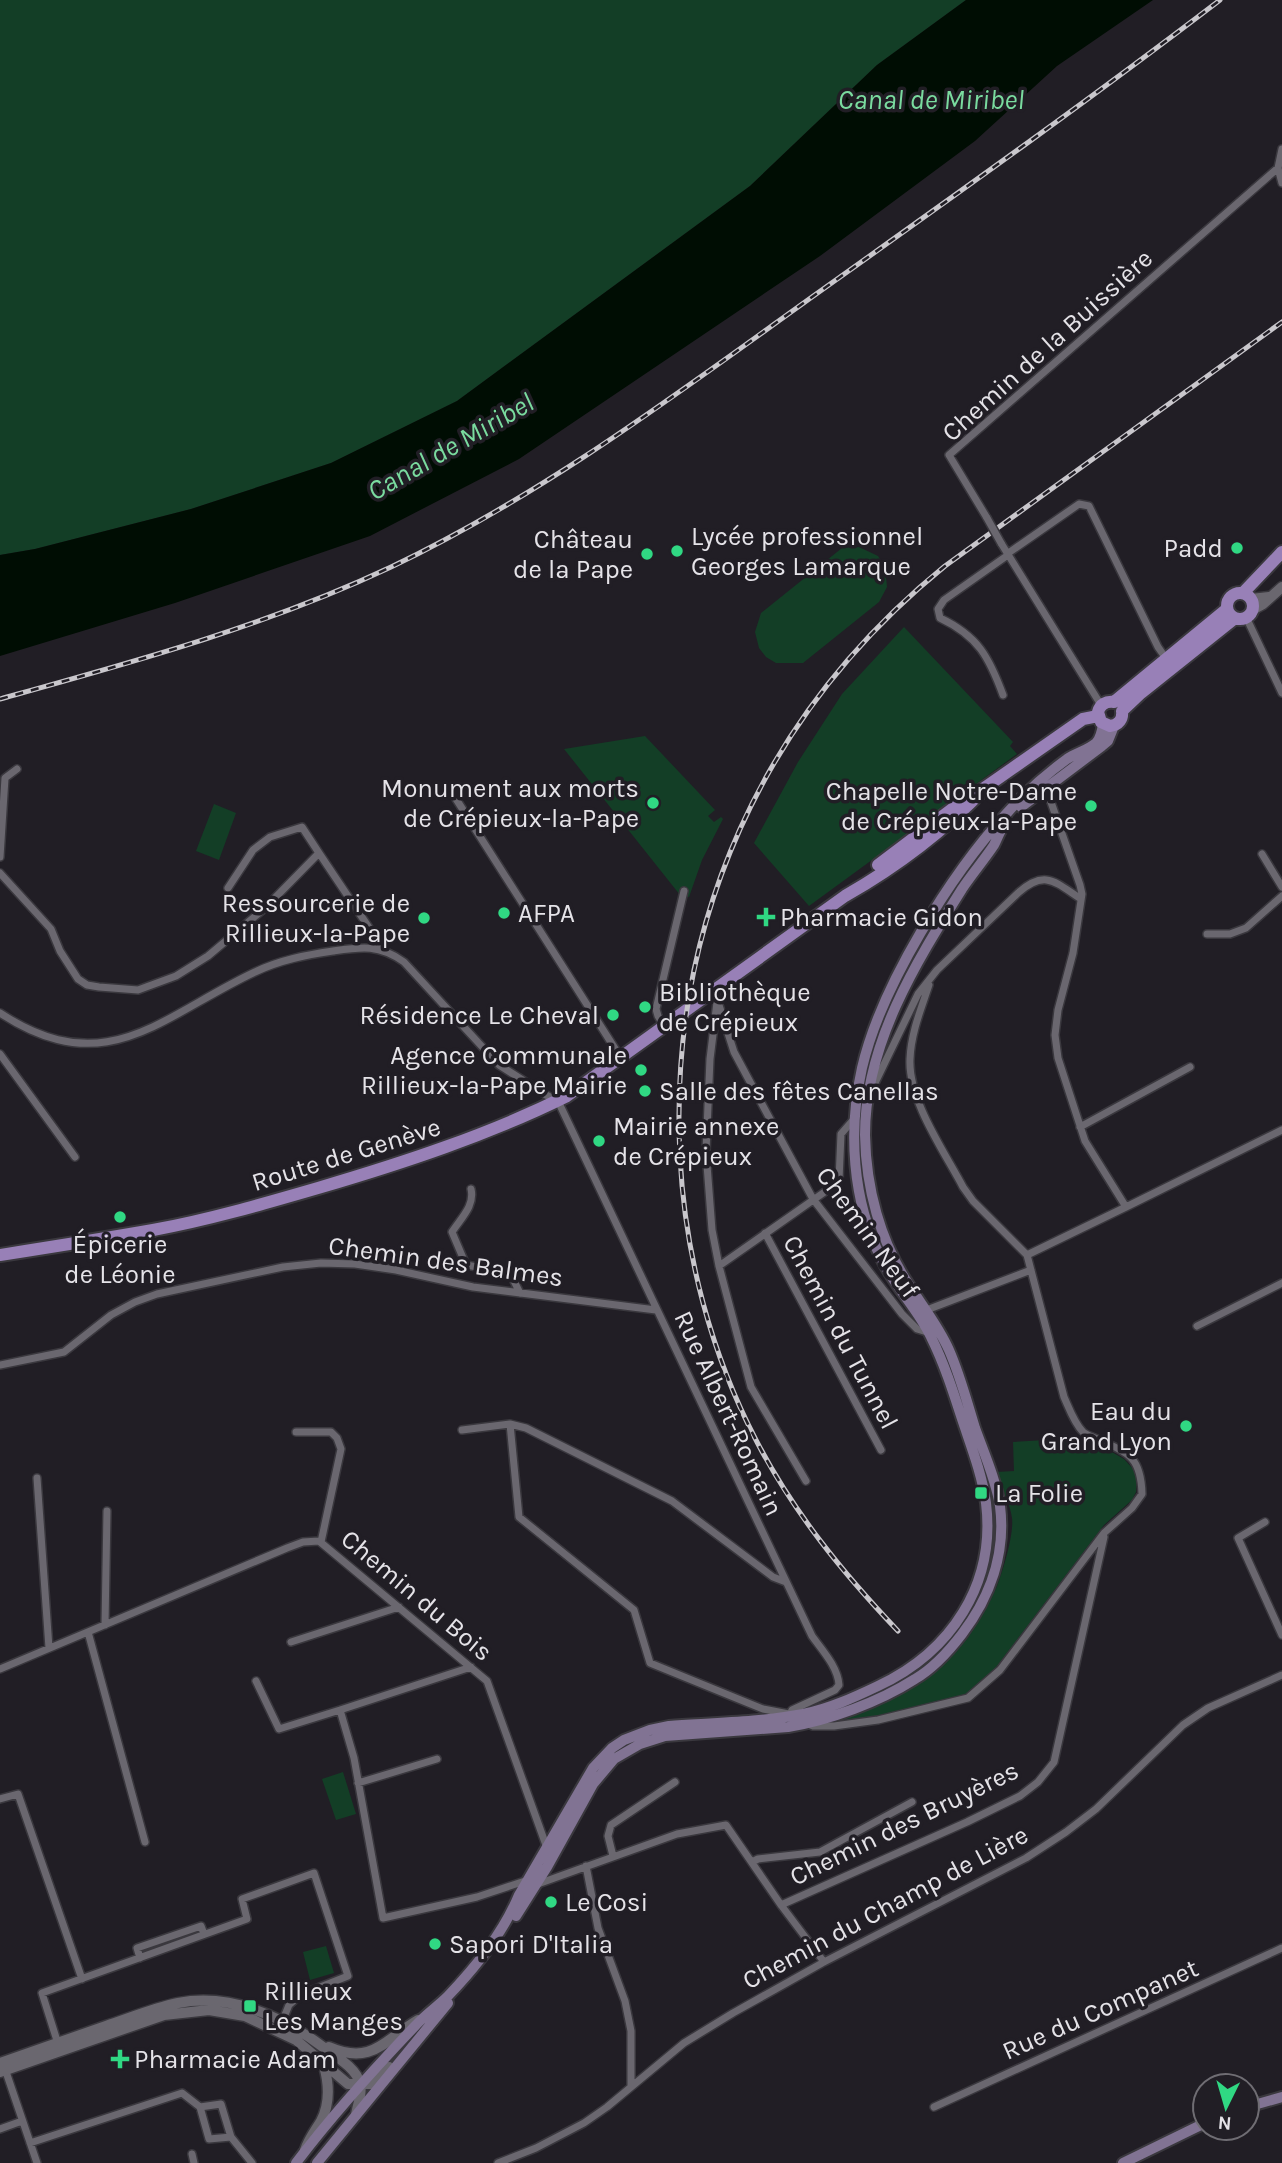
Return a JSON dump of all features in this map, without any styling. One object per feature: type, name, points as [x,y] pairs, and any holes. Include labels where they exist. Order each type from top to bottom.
[{"type":"main road","points":[[1242,608],[1282,552]]},
{"type":"main road","name":"Route de Genève","points":[[1109,714],[1167,660],[1242,608]]},
{"type":"main road","name":"Route de Genève","points":[[0,1255],[154,1230],[269,1203],[381,1170],[447,1147],[558,1101],[665,1027],[715,997],[962,800],[986,788],[1083,719],[1109,714],[1141,693],[1242,608]]},
{"type":"main road","points":[[541,1867],[547,1847],[593,1768],[612,1748],[624,1740],[669,1726],[788,1719],[808,1724],[836,1716],[916,1679],[947,1653],[969,1625],[996,1572],[1000,1552],[1000,1505],[949,1350],[922,1312],[895,1283],[880,1257],[858,1181],[854,1119],[862,1069],[880,1011],[950,886],[992,829],[1043,783],[1108,741],[1109,714]]},
{"type":"main road","points":[[296,2163],[361,2085],[425,2015],[448,1996],[497,1936],[593,1784],[614,1759],[631,1749],[665,1736],[788,1719],[858,1695],[889,1681],[938,1646],[953,1629],[968,1604],[978,1583],[986,1550],[984,1493],[954,1394],[922,1312],[887,1244],[871,1196],[865,1136],[867,1099],[877,1052],[895,1004],[963,887],[995,843],[1004,823],[1043,783]]},
{"type":"main road","points":[[317,2163],[501,1938],[532,1882]]},
{"type":"main road","points":[[1261,2103],[1282,2097]]},
{"type":"main road","points":[[1123,2163],[1191,2130]]},
{"type":"street","points":[[1282,149],[1278,168],[1282,183]]},
{"type":"street","name":"Chemin de la Buissière","points":[[1109,714],[1000,543],[949,455],[1278,168]]},
{"type":"street","points":[[1003,695],[988,659],[976,643],[955,625],[940,618],[937,609],[944,600],[1079,504],[1089,506],[1158,647],[1167,660]]},
{"type":"street","points":[[1282,587],[1263,604],[1242,608],[1282,693]]},
{"type":"street","points":[[0,857],[5,778],[16,769]]},
{"type":"street","points":[[1043,783],[1080,885],[1081,899],[1073,953],[1058,1010],[1055,1035],[1058,1058],[1085,1141],[1126,1206]]},
{"type":"street","points":[[451,791],[621,1058]]},
{"type":"street","points":[[228,888],[253,850],[270,838],[302,827],[384,951]]},
{"type":"street","points":[[0,873],[51,929],[60,951],[78,979],[87,985],[138,990],[176,976],[208,956],[265,908],[319,853]]},
{"type":"street","points":[[1262,854],[1282,887]]},
{"type":"street","points":[[867,1099],[918,994],[937,970],[1028,884],[1037,880],[1052,880],[1081,899]]},
{"type":"street","points":[[665,1027],[657,1016],[656,1009],[684,891]]},
{"type":"street","points":[[1208,934],[1230,934],[1246,928],[1282,895]]},
{"type":"street","points":[[1,1015],[30,1030],[68,1042],[96,1044],[124,1040],[145,1032],[256,972],[284,961],[353,948],[375,948],[404,962],[499,1065],[558,1101]]},
{"type":"street","points":[[808,1724],[834,1726],[878,1720],[968,1699],[1000,1670],[1104,1533],[1142,1494],[1140,1470],[1129,1456],[1083,1432],[1074,1419],[1064,1397],[1027,1255],[973,1201],[963,1187],[912,1087],[910,1059],[913,1038],[929,982]]},
{"type":"street","points":[[715,997],[709,1059],[706,1152],[712,1230],[751,1387],[806,1481]]},
{"type":"street","name":"Chemin Neuf","points":[[715,997],[741,1065],[813,1199],[902,1314],[917,1329],[930,1333]]},
{"type":"street","points":[[0,1054],[75,1157]]},
{"type":"street","points":[[1080,1127],[1190,1067]]},
{"type":"street","name":"Rue Albert-Romain","points":[[558,1101],[812,1636],[834,1668],[839,1685],[835,1690],[792,1710],[788,1719]]},
{"type":"street","points":[[719,1266],[836,1184],[839,1180],[841,1134],[854,1119]]},
{"type":"street","points":[[1027,1255],[1282,1130]]},
{"type":"street","points":[[471,1188],[471,1204],[452,1232],[466,1265],[505,1272],[512,1277],[520,1293]]},
{"type":"street","name":"Chemin du Tunnel","points":[[765,1233],[881,1450]]},
{"type":"street","name":"Chemin des Balmes","points":[[0,1364],[64,1352],[111,1315],[157,1294],[283,1268],[321,1264],[355,1264],[473,1287],[656,1310]]},
{"type":"street","points":[[922,1312],[1031,1270]]},
{"type":"street","points":[[1197,1326],[1282,1283]]},
{"type":"street","points":[[510,1424],[519,1517],[635,1609],[650,1663],[788,1719]]},
{"type":"street","points":[[462,1430],[510,1424],[526,1427],[672,1501],[772,1577],[786,1582]]},
{"type":"street","points":[[296,1432],[331,1432],[341,1448],[321,1542]]},
{"type":"street","points":[[37,1478],[49,1648]]},
{"type":"street","points":[[105,1625],[107,1511]]},
{"type":"street","points":[[1265,1522],[1238,1538],[1279,1620],[1282,1635]]},
{"type":"street","name":"Chemin des Bruyères","points":[[781,1905],[967,1822],[1020,1796],[1038,1782],[1054,1762],[1104,1533]]},
{"type":"street","name":"Chemin du Bois","points":[[0,1669],[303,1542],[321,1542],[487,1681],[547,1847]]},
{"type":"street","points":[[291,1642],[399,1606]]},
{"type":"street","points":[[88,1632],[145,1842]]},
{"type":"street","points":[[256,1681],[279,1729],[471,1667]]},
{"type":"street","name":"Chemin du Champ de Lière","points":[[498,2163],[536,2148],[584,2123],[684,2043],[824,1962],[1026,1858],[1096,1809],[1183,1725],[1208,1708],[1282,1675]]},
{"type":"street","points":[[340,1710],[349,1737],[383,1918],[532,1882],[677,1834],[720,1824],[726,1825],[824,1962]]},
{"type":"street","points":[[358,1783],[437,1759]]},
{"type":"street","points":[[613,1856],[608,1836],[611,1825],[675,1782]]},
{"type":"street","points":[[0,1800],[18,1794],[82,1979]]},
{"type":"street","points":[[752,1862],[820,1852],[912,1802]]},
{"type":"street","points":[[586,1866],[598,1928],[625,2001],[631,2031],[631,2085]]},
{"type":"street","points":[[59,2047],[42,1993],[247,1919],[242,1899],[314,1873],[348,1976],[300,1995],[289,2005],[282,2022]]},
{"type":"street","name":"Rue du Companet","points":[[934,2107],[1282,1948]]},
{"type":"street","points":[[37,2163],[2,2067],[161,2007],[181,2003],[201,2001],[235,2004],[282,2022],[315,2041],[357,2076],[361,2085],[355,2116]]},
{"type":"street","points":[[59,2047],[182,2011],[229,2012],[254,2019],[296,2040],[348,2084],[361,2085],[377,2081],[402,2053],[420,2038]]},
{"type":"street","points":[[315,2041],[348,2053],[373,2050],[389,2042],[404,2027],[425,2015]]},
{"type":"street","points":[[304,2153],[309,2138],[327,2107],[328,2091],[324,2065]]},
{"type":"street","points":[[30,2143],[182,2093],[200,2106],[221,2105],[231,2137],[252,2163]]},
{"type":"street","points":[[200,2106],[209,2139],[231,2137]]},
{"type":"street","points":[[0,2129],[22,2121]]},
{"type":"street","points":[[192,2154],[194,2163]]},
{"type":"green space","points":[[0,0],[966,0],[877,65],[750,186],[457,401],[331,463],[191,509],[35,549],[0,555]]},
{"type":"green space","points":[[859,547],[878,556],[885,567],[887,587],[879,602],[803,663],[776,663],[766,657],[759,648],[755,632],[761,613],[842,548]]},
{"type":"green space","points":[[904,627],[1013,742],[1010,746],[1017,754],[809,906],[754,843],[798,762],[842,694]]},
{"type":"green space","points":[[645,736],[715,810],[708,816],[714,822],[721,817],[723,819],[702,860],[689,897],[680,895],[564,749]]},
{"type":"green space","points":[[214,804],[236,813],[219,860],[196,851]]},
{"type":"green space","points":[[1062,1439],[1086,1441],[1124,1459],[1137,1476],[1136,1492],[1132,1500],[1104,1525],[991,1674],[966,1695],[872,1717],[830,1722],[886,1701],[909,1689],[931,1675],[967,1638],[997,1586],[1011,1534],[1011,1512],[996,1472],[1014,1471],[1013,1442]]},
{"type":"green space","points":[[343,1772],[356,1814],[336,1820],[322,1779]]},
{"type":"green space","points":[[326,1946],[334,1973],[310,1980],[303,1952]]},
{"type":"water","name":"Canal de Miribel","points":[[966,0],[1153,0],[1057,66],[975,141],[820,256],[519,459],[370,536],[175,603],[0,656],[0,555],[35,549],[191,509],[331,463],[457,401],[750,186],[877,65]]},
{"type":"railway","points":[[0,699],[149,657],[296,607],[391,567],[500,509],[604,444],[705,374],[1014,153],[1220,0]]},
{"type":"railway","points":[[898,1631],[858,1587],[803,1518],[771,1468],[726,1374],[703,1303],[694,1267],[683,1194],[680,1157],[681,1070],[691,987],[711,906],[740,829],[778,756],[826,687],[881,624],[945,566],[1282,322]]},
{"type":"place","name":"Padd","points":[[1237,548]]},
{"type":"place","name":"Lycée professionnel Georges Lamarque","points":[[677,551]]},
{"type":"place","name":"Château de la Pape","points":[[647,554]]},
{"type":"place","name":"Monument aux morts de Crépieux-la-Pape","points":[[653,803]]},
{"type":"place","name":"Chapelle Notre-Dame de Crépieux-la-Pape","points":[[1091,806]]},
{"type":"place","name":"AFPA","points":[[504,913]]},
{"type":"place","name":"Pharmacie Gidon","points":[[766,917]]},
{"type":"place","name":"Ressourcerie de Rillieux-la-Pape","points":[[424,918]]},
{"type":"place","name":"Bibliothèque de Crépieux","points":[[645,1007]]},
{"type":"place","name":"Résidence Le Cheval","points":[[613,1015]]},
{"type":"place","name":"Agence Communale Rillieux-la-Pape Mairie","points":[[641,1070]]},
{"type":"place","name":"Salle des fêtes Canellas","points":[[645,1091]]},
{"type":"place","name":"Mairie annexe de Crépieux","points":[[599,1141]]},
{"type":"place","name":"Épicerie de Léonie","points":[[120,1217]]},
{"type":"place","name":"Eau du Grand Lyon","points":[[1186,1426]]},
{"type":"place","name":"La Folie","points":[[981,1493]]},
{"type":"place","name":"Le Cosi","points":[[551,1902]]},
{"type":"place","name":"Sapori D'Italia","points":[[435,1944]]},
{"type":"place","name":"Rillieux Les Manges","points":[[250,2006]]},
{"type":"place","name":"Pharmacie Adam","points":[[120,2059]]}]
